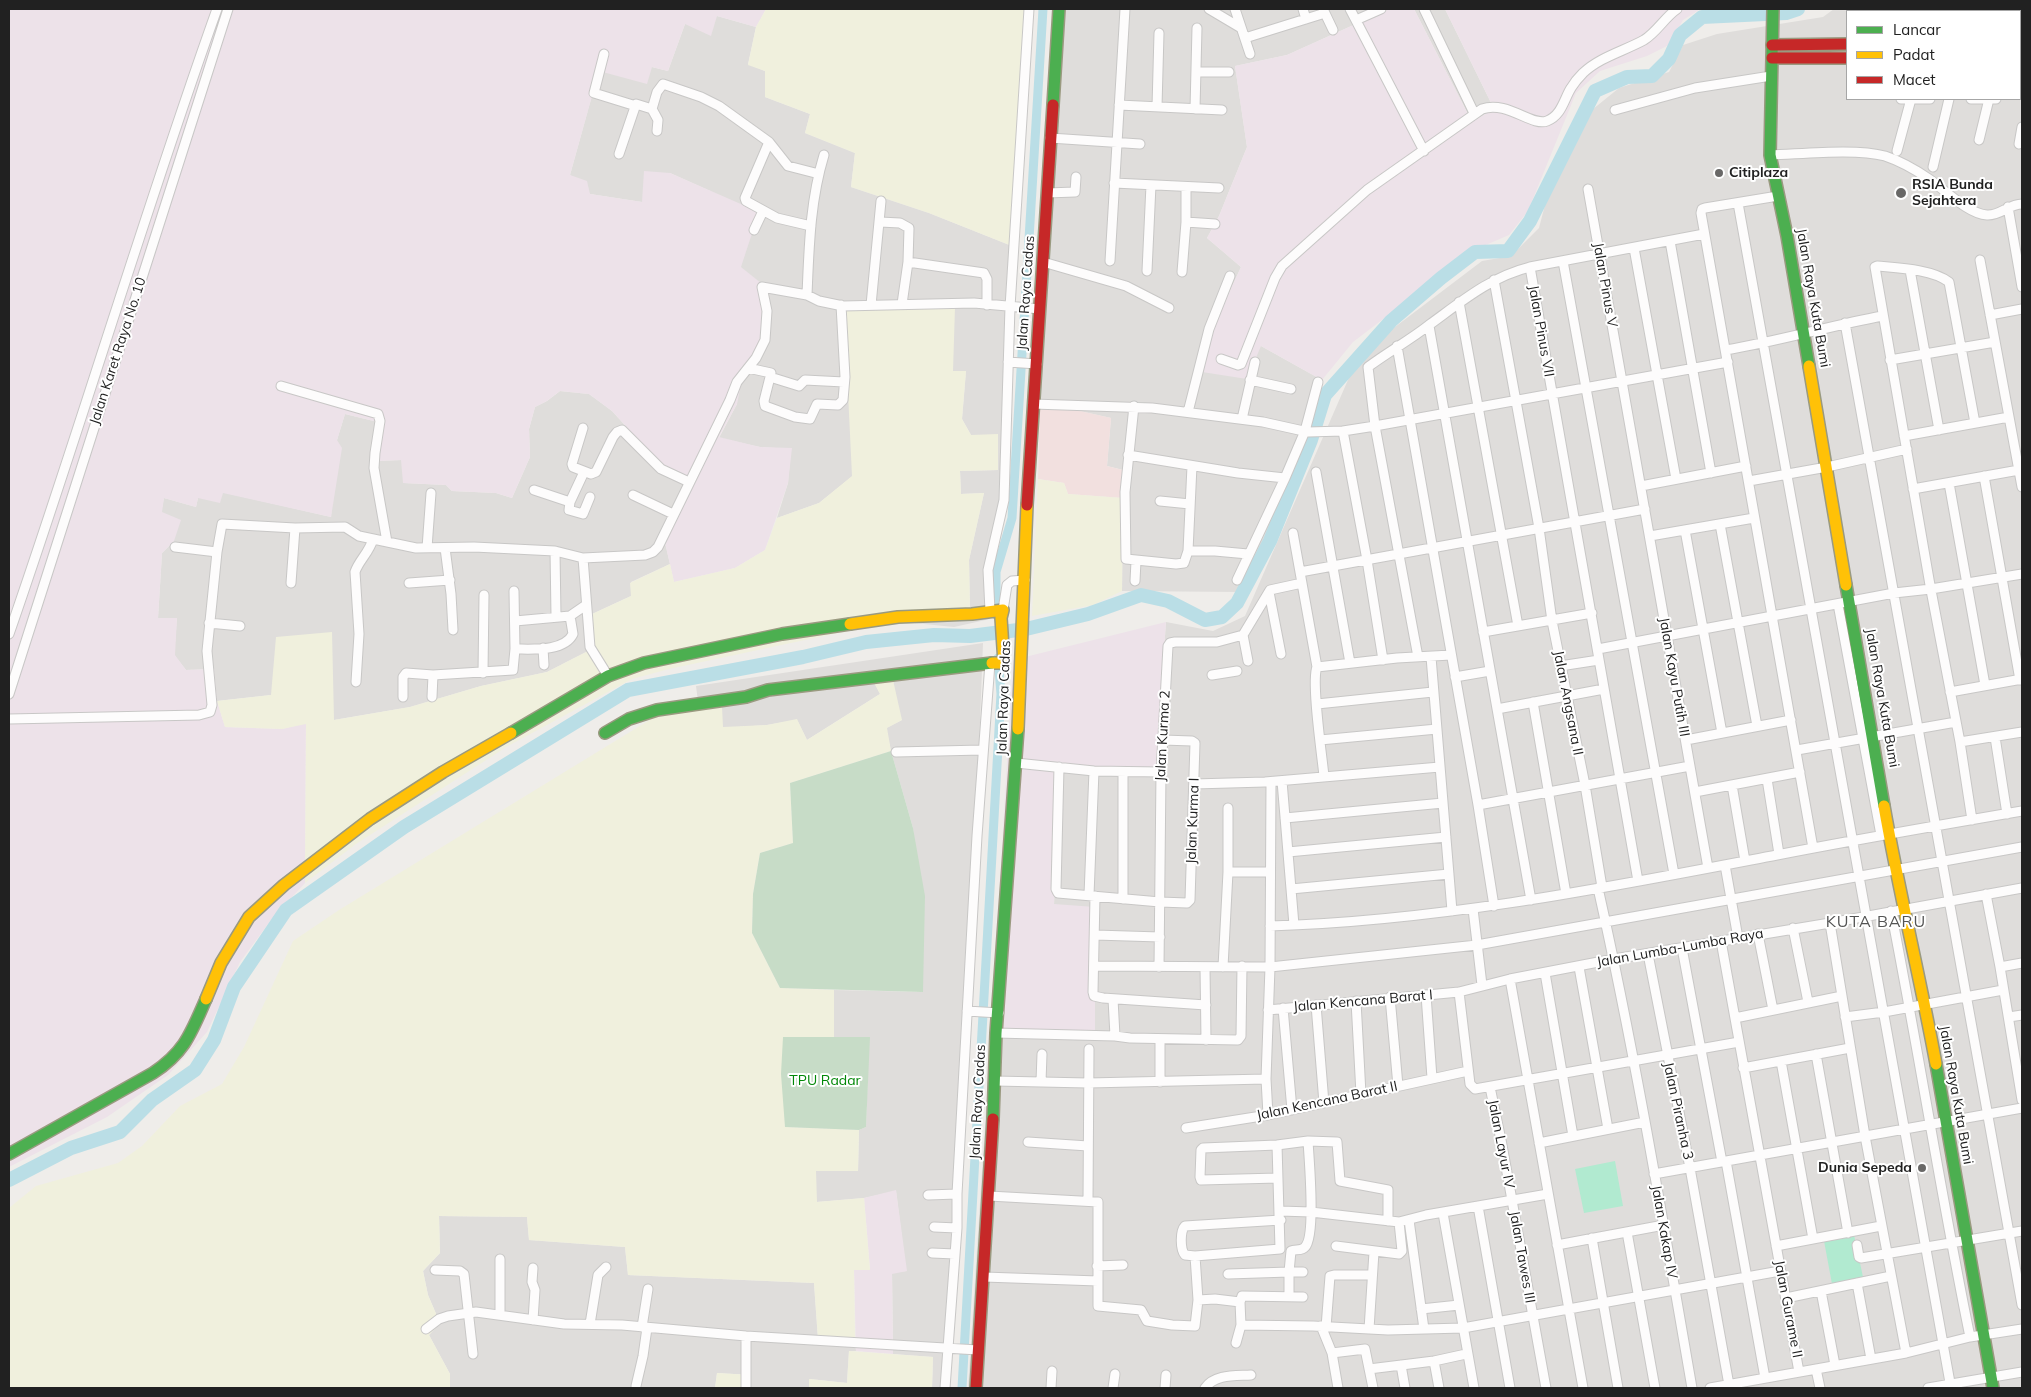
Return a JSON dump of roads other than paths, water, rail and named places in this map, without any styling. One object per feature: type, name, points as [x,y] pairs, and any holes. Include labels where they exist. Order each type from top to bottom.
[{"type":"street","name":"Jalan Karet Raya No. 10","points":[[9,634],[50,516],[180,115],[217,9]]},
{"type":"street","name":"Jalan Karet Raya No. 10","points":[[9,694],[228,9]]},
{"type":"street","points":[[945,1388],[957,1228],[957,1194],[969,1011],[982,750],[998,663],[1003,651],[998,612],[988,570],[1004,500],[1011,307],[1029,9]]},
{"type":"street","name":"Jalan Raya Cadas","points":[[976,1388],[996,1081],[996,1013],[1016,763],[1020,649],[1025,580],[1024,542],[1059,9]]},
{"type":"street","points":[[1110,261],[1124,9]]},
{"type":"street","points":[[1209,9],[1241,28]]},
{"type":"street","points":[[1235,9],[1250,54]]},
{"type":"street","points":[[1303,9],[1306,19]]},
{"type":"street","points":[[1350,9],[1424,151]]},
{"type":"street","points":[[1356,20],[1381,9]]},
{"type":"street","points":[[1424,9],[1474,113]]},
{"type":"street","points":[[1221,359],[1238,365],[1241,364],[1275,278],[1282,266],[1348,206],[1474,113],[1490,106],[1503,107],[1542,122],[1549,120],[1560,109],[1570,88],[1584,72],[1600,61],[1646,39],[1677,9]]},
{"type":"street","name":"Jalan Raya Kuta Bumi","points":[[1773,9],[1770,155],[1827,467],[1844,603],[1885,834],[1895,870],[1897,910],[1925,1004],[1992,1383]]},
{"type":"street","points":[[1245,38],[1306,19],[1324,11],[1333,30]]},
{"type":"street","points":[[1195,109],[1197,28]]},
{"type":"street","points":[[1157,107],[1160,33]]},
{"type":"street","points":[[1772,45],[1846,44]]},
{"type":"street","points":[[1810,45],[1810,58]]},
{"type":"street","points":[[604,54],[594,93],[652,109],[658,120],[657,131]]},
{"type":"street","points":[[1772,58],[1846,58]]},
{"type":"street","points":[[1196,72],[1229,72]]},
{"type":"street","points":[[1615,110],[1695,88],[1771,76]]},
{"type":"street","points":[[652,109],[660,85],[683,90],[718,106],[769,142],[788,166],[818,174]]},
{"type":"street","points":[[1897,151],[1911,100]]},
{"type":"street","points":[[1933,167],[1949,100]]},
{"type":"street","points":[[1979,140],[1989,100]]},
{"type":"street","points":[[1119,105],[1222,110]]},
{"type":"street","points":[[619,154],[636,106]]},
{"type":"street","points":[[2019,144],[2022,128]]},
{"type":"street","points":[[1050,138],[1140,144]]},
{"type":"street","points":[[769,142],[745,198],[746,201],[777,218],[810,226]]},
{"type":"street","points":[[1770,155],[1862,153],[1883,156],[1930,179],[1965,205],[1984,215],[1998,214],[2014,204],[2022,204]]},
{"type":"street","points":[[807,295],[810,226],[818,174],[824,155]]},
{"type":"street","points":[[1047,193],[1075,192],[1076,177]]},
{"type":"street","points":[[1114,182],[1219,188]]},
{"type":"street","points":[[1147,271],[1151,184]]},
{"type":"street","points":[[1182,272],[1186,222],[1186,187]]},
{"type":"street","name":"Jalan Pinus V","points":[[1588,189],[1641,486]]},
{"type":"street","points":[[1778,196],[1702,209],[1704,234],[1813,848]]},
{"type":"street","points":[[871,305],[881,201]]},
{"type":"street","points":[[1738,203],[1951,1386]]},
{"type":"street","points":[[2008,207],[2022,287]]},
{"type":"street","points":[[754,230],[762,211]]},
{"type":"street","points":[[880,222],[900,223],[909,227],[908,262],[902,304]]},
{"type":"street","points":[[1186,222],[1215,224]]},
{"type":"street","points":[[1418,657],[1375,426],[1367,368],[1429,326],[1459,302],[1494,280],[1530,267],[1704,234]]},
{"type":"street","points":[[1670,241],[1711,473]]},
{"type":"street","points":[[1634,248],[1676,479]]},
{"type":"street","points":[[1980,260],[2010,417],[2018,444],[2022,487]]},
{"type":"street","points":[[1563,261],[1674,874]]},
{"type":"street","points":[[908,262],[984,273],[987,280],[988,305]]},
{"type":"street","points":[[1043,262],[1126,286],[1169,308]]},
{"type":"street","name":"Jalan Pinus VII","points":[[1530,267],[1638,881]]},
{"type":"street","points":[[1972,820],[1960,742],[1882,316],[1875,267],[1910,270],[1939,277],[1950,282],[1960,348],[1975,423]]},
{"type":"street","points":[[1910,270],[1939,430]]},
{"type":"street","points":[[1188,412],[1209,328],[1230,276]]},
{"type":"street","name":"Jalan Angsana II","points":[[1494,280],[1539,528],[1560,666],[1585,785],[1605,922],[1614,959]]},
{"type":"street","points":[[9,719],[206,714],[210,712],[212,705],[206,651],[222,524],[295,528],[345,527],[359,536],[416,548],[474,547],[555,551],[583,558],[645,555],[653,552],[658,547],[737,382],[760,351],[765,340],[767,316],[762,287],[807,295],[819,301],[841,305],[974,303],[1039,309]]},
{"type":"street","points":[[1459,302],[1518,626]]},
{"type":"street","points":[[748,368],[771,373],[764,401],[765,406],[795,417],[810,419],[817,404],[838,405],[842,403],[844,382],[841,305]]},
{"type":"street","points":[[1990,315],[2022,309]]},
{"type":"street","points":[[1726,350],[1882,316]]},
{"type":"street","points":[[1845,323],[2022,1305]]},
{"type":"street","points":[[1429,326],[1531,900]]},
{"type":"street","points":[[1890,360],[1995,342]]},
{"type":"street","points":[[1397,346],[1494,906]]},
{"type":"street","points":[[1009,362],[1035,364]]},
{"type":"street","points":[[1242,419],[1255,362]]},
{"type":"street","points":[[1033,404],[1134,406],[1242,419],[1306,431],[1343,431],[1728,362]]},
{"type":"street","points":[[770,377],[800,386],[805,380],[844,382]]},
{"type":"street","points":[[1250,380],[1291,389]]},
{"type":"street","points":[[1237,580],[1306,431],[1318,382]]},
{"type":"street","points":[[281,386],[378,414],[380,421],[374,468],[387,542]]},
{"type":"street","points":[[1134,406],[1125,492],[1125,558],[1136,561],[1181,564],[1186,559],[1188,552],[1192,466]]},
{"type":"street","points":[[1904,436],[2010,417]]},
{"type":"street","points":[[583,428],[572,466],[591,474],[596,472],[613,438],[617,432],[622,430],[661,469],[689,482]]},
{"type":"street","points":[[1343,431],[1383,660]]},
{"type":"street","points":[[1748,481],[1827,467],[1906,449]]},
{"type":"street","points":[[1128,455],[1192,466],[1285,478]]},
{"type":"street","points":[[1641,486],[1746,466]]},
{"type":"street","points":[[1913,489],[2019,470]]},
{"type":"street","points":[[584,472],[568,510],[583,514],[590,497]]},
{"type":"street","points":[[1316,472],[1350,663]]},
{"type":"street","points":[[1950,692],[2021,680],[1984,476]]},
{"type":"street","points":[[1949,483],[1985,685]]},
{"type":"street","name":"Jalan Kayu Putih III","points":[[1641,486],[1708,868]]},
{"type":"street","points":[[534,490],[570,502]]},
{"type":"street","points":[[427,548],[430,493]]},
{"type":"street","points":[[632,495],[673,514]]},
{"type":"street","points":[[1160,501],[1190,504]]},
{"type":"street","points":[[1300,572],[1645,509]]},
{"type":"street","points":[[1650,536],[1754,518]]},
{"type":"street","points":[[1720,524],[1757,726]]},
{"type":"street","points":[[291,584],[295,528]]},
{"type":"street","points":[[1685,530],[1722,733]]},
{"type":"street","points":[[1292,533],[1317,667],[1315,673],[1324,776]]},
{"type":"street","points":[[356,682],[359,634],[355,572],[367,554],[373,539]]},
{"type":"street","points":[[176,547],[217,552]]},
{"type":"street","points":[[445,548],[450,580],[453,630]]},
{"type":"street","points":[[555,551],[556,616]]},
{"type":"street","points":[[1188,552],[1215,551],[1248,554]]},
{"type":"street","points":[[583,558],[590,647],[608,676]]},
{"type":"street","points":[[1136,561],[1136,581]]},
{"type":"street","points":[[1598,649],[1894,593],[2022,574]]},
{"type":"street","points":[[409,583],[450,580]]},
{"type":"street","points":[[998,612],[1009,583],[1025,580]]},
{"type":"street","points":[[1248,661],[1243,634],[1269,592],[1272,589],[1302,583]]},
{"type":"street","points":[[403,698],[403,675],[483,673],[513,670],[515,649],[514,590]]},
{"type":"street","points":[[1269,592],[1281,654]]},
{"type":"street","points":[[483,673],[484,595]]},
{"type":"street","points":[[515,621],[570,616],[586,605]]},
{"type":"street","points":[[9,1154],[153,1073],[171,1060],[190,1036],[221,963],[249,918],[284,885],[370,819],[427,782],[608,676],[644,663],[782,634],[898,617],[998,612]]},
{"type":"street","points":[[1483,632],[1592,613]]},
{"type":"street","points":[[515,649],[542,648],[566,643],[573,634],[570,616]]},
{"type":"street","points":[[209,623],[240,626]]},
{"type":"street","name":"Jalan Kurma 2","points":[[1159,967],[1161,772],[1168,646],[1170,643],[1216,642],[1243,634]]},
{"type":"street","points":[[542,648],[544,666]]},
{"type":"street","points":[[1317,667],[1451,655]]},
{"type":"street","points":[[1431,657],[1452,911]]},
{"type":"street","points":[[1560,666],[1599,660]]},
{"type":"street","points":[[605,733],[629,719],[658,710],[746,697],[757,692],[772,689],[998,663],[1020,665]]},
{"type":"street","points":[[1212,675],[1237,671]]},
{"type":"street","points":[[1454,677],[1490,671]]},
{"type":"street","points":[[432,697],[433,675]]},
{"type":"street","points":[[1497,709],[1604,689]]},
{"type":"street","points":[[1317,704],[1434,692]]},
{"type":"street","points":[[1533,702],[1566,894]]},
{"type":"street","points":[[1686,740],[1791,720]]},
{"type":"street","points":[[1797,750],[1956,722]]},
{"type":"street","points":[[1320,740],[1437,729]]},
{"type":"street","points":[[1960,742],[2022,732]]},
{"type":"street","points":[[1995,737],[2007,814]]},
{"type":"street","name":"Jalan Kurma I","points":[[1160,902],[1187,903],[1190,900],[1194,784],[1194,742],[1163,740]]},
{"type":"street","points":[[896,752],[982,750]]},
{"type":"street","points":[[1016,763],[1094,771],[1161,772]]},
{"type":"street","points":[[1478,805],[1690,766]]},
{"type":"street","points":[[1059,767],[1056,889],[1058,892],[1061,894],[1160,902]]},
{"type":"street","points":[[1194,784],[1271,782],[1440,767]]},
{"type":"street","points":[[1094,771],[1092,896],[1095,935],[1094,996],[1206,1005]]},
{"type":"street","points":[[1123,772],[1123,899]]},
{"type":"street","points":[[1695,792],[1800,772]]},
{"type":"street","points":[[1767,779],[1779,854]]},
{"type":"street","points":[[1282,781],[1294,925]]},
{"type":"street","points":[[1268,1115],[1266,1079],[1270,967],[1271,782]]},
{"type":"street","points":[[1732,785],[1745,861]]},
{"type":"street","points":[[1285,818],[1443,803]]},
{"type":"street","points":[[1223,967],[1228,872],[1228,808]]},
{"type":"street","points":[[1270,926],[1494,906],[1725,865],[1885,834],[2022,811]]},
{"type":"street","points":[[1288,852],[1446,838]]},
{"type":"street","points":[[1094,966],[1270,967],[1477,945],[2022,847]]},
{"type":"street","points":[[1725,865],[1738,938]]},
{"type":"street","points":[[1228,872],[1270,872]]},
{"type":"street","points":[[1291,889],[1449,874]]},
{"type":"street","name":"Jalan Lumba-Lumba Raya","points":[[1459,992],[1510,979],[1614,959],[1830,923],[2022,888]]},
{"type":"street","points":[[1986,894],[2022,1100]]},
{"type":"street","points":[[1473,909],[1482,985]]},
{"type":"street","points":[[1897,910],[1910,1006],[1951,1243],[1970,1337]]},
{"type":"street","points":[[1830,923],[1865,1136],[1906,1353]]},
{"type":"street","points":[[1793,928],[1808,1002]]},
{"type":"street","points":[[1758,934],[1773,1010]]},
{"type":"street","points":[[1095,935],[1160,937]]},
{"type":"street","name":"Jalan Gurame II","points":[[1721,941],[1799,1372]]},
{"type":"street","points":[[1682,948],[1699,1049],[1724,1162],[1764,1378]]},
{"type":"street","name":"Jalan Piranha 3","points":[[1648,954],[1666,1055],[1690,1168],[1729,1385]]},
{"type":"street","name":"Jalan Kakap IV","points":[[1614,959],[1664,1225],[1692,1388]]},
{"type":"street","points":[[2000,967],[2022,963]]},
{"type":"street","points":[[996,1032],[1206,1040],[1240,1039],[1242,966]]},
{"type":"street","points":[[1205,967],[1206,1040]]},
{"type":"street","points":[[1579,967],[1608,1129]]},
{"type":"street","points":[[1545,973],[1573,1136]]},
{"type":"street","points":[[1510,979],[1583,1388]]},
{"type":"street","points":[[1845,1017],[1884,1012],[2003,990]]},
{"type":"street","points":[[1459,992],[1468,1071],[1472,1088],[1490,1087],[1738,1042]]},
{"type":"street","name":"Jalan Kencana Barat I","points":[[1268,1010],[1459,992]]},
{"type":"street","points":[[1426,994],[1432,1078]]},
{"type":"street","points":[[1735,1018],[1842,996]]},
{"type":"street","points":[[1390,997],[1398,1086]]},
{"type":"street","points":[[1113,998],[1115,1036]]},
{"type":"street","points":[[1356,1001],[1361,1094]]},
{"type":"street","points":[[1316,1005],[1324,1102]]},
{"type":"street","points":[[1283,1008],[1292,1110]]},
{"type":"street","points":[[969,1011],[996,1013]]},
{"type":"street","points":[[2009,1017],[2022,1015]]},
{"type":"street","points":[[1160,1038],[1160,1082]]},
{"type":"street","points":[[1743,1068],[1850,1048]]},
{"type":"street","points":[[1088,1201],[1089,1049]]},
{"type":"street","points":[[1041,1082],[1042,1054]]},
{"type":"street","points":[[1816,1054],[1848,1233]]},
{"type":"street","points":[[1781,1061],[1813,1239]]},
{"type":"street","name":"Jalan Kencana Barat II","points":[[1186,1128],[1268,1115],[1468,1071]]},
{"type":"street","points":[[996,1081],[1088,1083],[1266,1079]]},
{"type":"street","name":"Jalan Layur IV","points":[[1490,1087],[1512,1200]]},
{"type":"street","points":[[1654,1174],[2022,1108]]},
{"type":"street","points":[[1539,1143],[1645,1122]]},
{"type":"street","points":[[1290,1296],[1288,1272],[1291,1251],[1302,1250],[1308,1243],[1311,1212],[1308,1141]]},
{"type":"street","points":[[1278,1178],[1201,1180],[1200,1154],[1204,1148],[1277,1145],[1308,1141],[1337,1142],[1339,1178],[1342,1183],[1388,1190],[1388,1221]]},
{"type":"street","points":[[1028,1142],[1088,1146]]},
{"type":"street","points":[[1277,1145],[1278,1178],[1280,1216],[1281,1246],[1278,1250],[1195,1256],[1185,1255],[1182,1251],[1182,1230],[1185,1226],[1280,1216],[1311,1212],[1388,1221],[1404,1221],[1426,1215],[1548,1194]]},
{"type":"street","points":[[928,1195],[957,1194]]},
{"type":"street","points":[[989,1196],[1098,1203],[1098,1306],[1141,1310],[1147,1321],[1193,1326],[1196,1323],[1198,1300],[1195,1256]]},
{"type":"street","name":"Jalan Tawes III","points":[[1512,1200],[1546,1388]]},
{"type":"street","points":[[1478,1206],[1510,1388]]},
{"type":"street","points":[[1443,1213],[1466,1354],[1474,1388]]},
{"type":"street","points":[[1336,1246],[1396,1255],[1402,1251],[1404,1221]]},
{"type":"street","points":[[1404,1221],[1424,1329]]},
{"type":"street","points":[[1557,1244],[1664,1225]]},
{"type":"street","points":[[1776,1246],[1881,1226]]},
{"type":"street","points":[[934,1227],[957,1228]]},
{"type":"street","points":[[1857,1245],[1861,1258],[1888,1255],[2022,1230]]},
{"type":"street","points":[[1627,1232],[1656,1388]]},
{"type":"street","points":[[1592,1238],[1618,1388]]},
{"type":"street","points":[[1369,1330],[1371,1275],[1374,1252]]},
{"type":"street","points":[[932,1253],[955,1254]]},
{"type":"street","points":[[500,1259],[500,1315]]},
{"type":"street","points":[[1097,1266],[1123,1265]]},
{"type":"street","points":[[590,1324],[598,1275],[606,1266]]},
{"type":"street","points":[[532,1268],[532,1282],[535,1290],[533,1320]]},
{"type":"street","points":[[435,1270],[463,1272],[464,1274],[473,1354]]},
{"type":"street","points":[[1241,1325],[1324,1326],[1369,1330],[1463,1328],[1780,1271]]},
{"type":"street","points":[[1228,1274],[1303,1272]]},
{"type":"street","points":[[1338,1388],[1332,1353],[1324,1326],[1330,1276],[1371,1275]]},
{"type":"street","points":[[1786,1298],[1892,1276]]},
{"type":"street","points":[[984,1278],[1098,1281]]},
{"type":"street","points":[[1856,1284],[1871,1359]]},
{"type":"street","points":[[636,1386],[643,1356],[648,1289]]},
{"type":"street","points":[[1821,1291],[1835,1365]]},
{"type":"street","points":[[1236,1343],[1241,1325],[1240,1302],[1242,1296],[1303,1297]]},
{"type":"street","points":[[1198,1300],[1215,1299],[1240,1302]]},
{"type":"street","points":[[1421,1309],[1459,1304]]},
{"type":"street","points":[[426,1329],[448,1316],[468,1312],[564,1324],[590,1324],[746,1336],[977,1350]]},
{"type":"street","points":[[1710,1388],[1906,1353],[1970,1337],[2022,1329]]},
{"type":"street","points":[[746,1336],[746,1388]]},
{"type":"street","points":[[1332,1353],[1364,1349],[1372,1388]]},
{"type":"street","points":[[1369,1368],[1434,1361],[1466,1354]]},
{"type":"street","points":[[1434,1361],[1439,1388]]},
{"type":"street","points":[[1401,1365],[1405,1388]]},
{"type":"street","points":[[1816,1369],[1820,1388]]},
{"type":"street","points":[[1051,1388],[1052,1371]]},
{"type":"street","points":[[1928,1388],[1992,1383],[2022,1372]]},
{"type":"street","points":[[1113,1388],[1115,1374]]},
{"type":"street","points":[[1164,1388],[1166,1375]]},
{"type":"street","points":[[1205,1388],[1210,1382],[1218,1379],[1250,1375]]},
{"type":"waterway","points":[[996,615],[996,572],[1012,518],[1043,9]]},
{"type":"waterway","points":[[9,1180],[71,1148],[120,1132],[152,1100],[195,1070],[214,1040],[234,987],[286,910],[404,827],[628,690],[803,657],[866,642],[934,635],[970,636],[1026,629],[1088,614],[1141,595],[1168,601],[1205,620],[1222,617],[1237,603],[1270,541],[1311,440],[1325,395],[1391,321],[1441,278],[1475,252],[1508,251],[1530,221],[1595,91],[1627,77],[1652,76],[1669,59],[1680,35],[1702,17],[1786,13],[1798,9]]},
{"type":"waterway","points":[[962,1388],[1001,694],[998,658]]},
{"type":"place","name":"Citiplaza","points":[[1719,173]]},
{"type":"place","name":"RSIA Bunda Sejahtera","points":[[1901,193]]},
{"type":"place","name":"Dunia Sepeda","points":[[1922,1168]]},
{"type":"district","name":"KUTA BARU","points":[[1876,922]]},
{"type":"park label","name":"TPU Radar","points":[[825,1081]]}]
